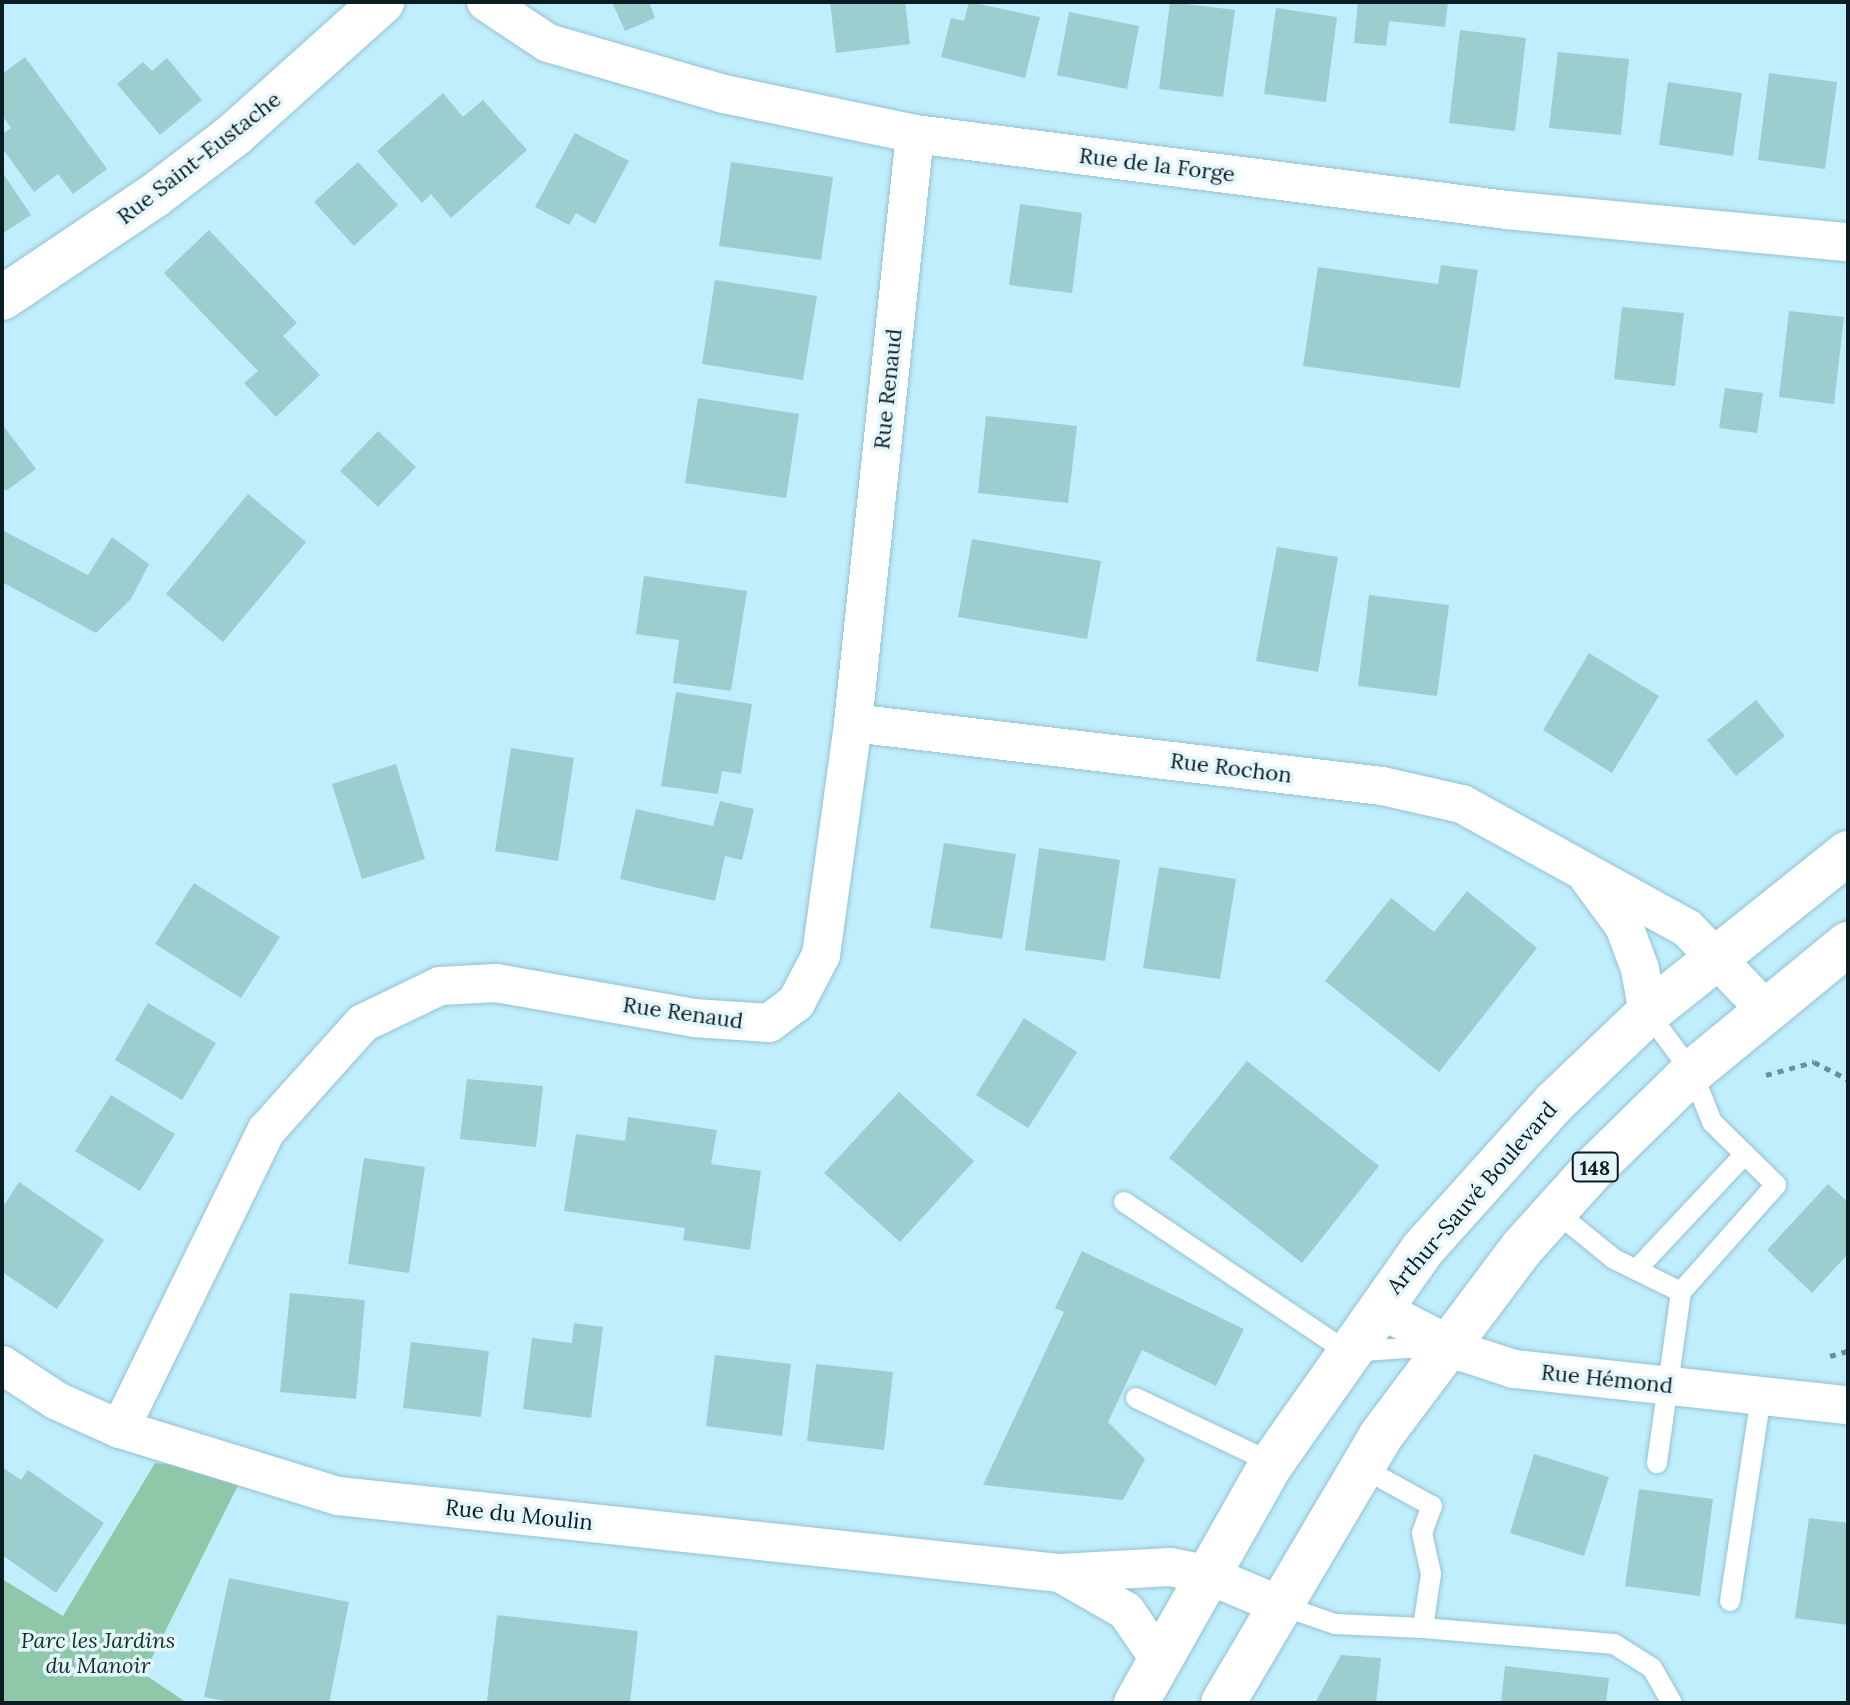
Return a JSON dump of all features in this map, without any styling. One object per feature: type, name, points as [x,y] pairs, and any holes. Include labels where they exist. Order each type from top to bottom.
[{"type":"main road","name":"Rue Saint-Eustache","points":[[2,298],[154,196],[235,134],[382,2]]},
{"type":"main road","name":"Arthur-Sauvé Boulevard","points":[[1136,1703],[1206,1574],[1272,1463],[1347,1352],[1378,1308],[1511,1149],[1648,1013],[1717,953],[1848,853]]},
{"type":"main road","name":"148","points":[[1223,1703],[1277,1604],[1361,1467],[1447,1345],[1555,1211],[1692,1072],[1764,1008],[1848,944]]},
{"type":"street","name":"Rue de la Forge","points":[[486,2],[548,43],[724,94],[915,134],[1507,210],[1848,242]]},
{"type":"street","name":"Rue Renaud","points":[[120,1429],[266,1131],[363,1023],[440,986],[496,983],[694,1018],[769,1023],[796,1003],[821,955],[853,723],[915,134]]},
{"type":"street","name":"Rue Rochon","points":[[853,723],[1427,794],[1502,823],[1588,877],[1648,902],[1717,953],[1764,1008]]},
{"type":"street","name":"Rue Rochon","points":[[1588,877],[1624,926],[1640,969],[1648,1013]]},
{"type":"street","name":"Rue Hémond","points":[[1378,1308],[1447,1345],[1514,1369],[1848,1405]]},
{"type":"street","name":"Rue du Moulin","points":[[2,1365],[57,1401],[120,1429],[338,1496],[1060,1573],[1134,1565],[1206,1574],[1277,1604]]},
{"type":"street","name":"Rue du Moulin","points":[[1060,1573],[1126,1611],[1159,1659]]},
{"type":"lane","points":[[1648,1013],[1692,1072],[1712,1122],[1776,1185],[1681,1292],[1657,1463]]},
{"type":"lane","points":[[1636,1270],[1745,1154]]},
{"type":"lane","points":[[1124,1202],[1347,1352],[1447,1345]]},
{"type":"lane","points":[[1555,1211],[1594,1246],[1681,1292]]},
{"type":"lane","points":[[1730,1601],[1761,1396]]},
{"type":"lane","points":[[1136,1398],[1272,1463]]},
{"type":"lane","points":[[1361,1467],[1432,1506],[1422,1533],[1431,1574],[1423,1628]]},
{"type":"lane","points":[[1277,1604],[1335,1624],[1614,1644],[1652,1668],[1672,1703]]},
{"type":"path","points":[[1766,1075],[1814,1062],[1848,1079]]},
{"type":"path","points":[[1830,1356],[1848,1351]]},
{"type":"green space","name":"Parc les Jardins du Manoir","points":[[155,1463],[245,1471],[144,1674],[187,1703],[2,1703],[2,1579],[63,1616]]},
{"type":"building","points":[[612,2],[649,2],[655,18],[625,31]]},
{"type":"building","points":[[830,2],[905,2],[910,44],[836,53]]},
{"type":"building","points":[[969,2],[1040,17],[1025,78],[941,57],[951,18],[964,21]]},
{"type":"building","points":[[1170,2],[1235,10],[1223,97],[1159,89]]},
{"type":"building","points":[[1358,2],[1448,2],[1445,27],[1389,21],[1386,46],[1354,43]]},
{"type":"building","points":[[1276,8],[1337,17],[1326,102],[1264,94]]},
{"type":"building","points":[[1069,12],[1139,26],[1127,89],[1057,75]]},
{"type":"building","points":[[1460,30],[1526,38],[1515,131],[1449,123]]},
{"type":"building","points":[[1558,52],[1629,59],[1621,135],[1549,128]]},
{"type":"building","points":[[25,57],[107,169],[73,194],[58,174],[34,192],[2,148],[2,134],[11,128],[2,115],[2,74]]},
{"type":"building","points":[[167,58],[202,100],[160,135],[117,84],[143,62],[152,71]]},
{"type":"building","points":[[1769,73],[1837,82],[1825,169],[1758,160]]},
{"type":"building","points":[[1668,82],[1742,93],[1733,156],[1659,145]]},
{"type":"building","points":[[443,93],[463,117],[483,100],[527,150],[451,218],[431,194],[422,203],[377,151]]},
{"type":"building","points":[[575,133],[629,161],[595,224],[576,213],[569,225],[535,207]]},
{"type":"building","points":[[358,162],[398,205],[354,246],[314,202]]},
{"type":"building","points":[[731,162],[833,177],[821,260],[719,246]]},
{"type":"building","points":[[2,172],[31,215],[2,234]]},
{"type":"building","points":[[1020,204],[1082,213],[1072,293],[1009,285]]},
{"type":"building","points":[[209,230],[297,323],[283,336],[320,375],[276,417],[244,383],[258,371],[164,273]]},
{"type":"building","points":[[1441,265],[1478,270],[1460,388],[1303,366],[1318,267],[1438,284]]},
{"type":"building","points":[[715,280],[817,296],[803,380],[702,364]]},
{"type":"building","points":[[1622,307],[1684,313],[1675,386],[1614,379]]},
{"type":"building","points":[[1789,311],[1844,317],[1834,404],[1779,397]]},
{"type":"building","points":[[1725,388],[1763,393],[1757,433],[1719,428]]},
{"type":"building","points":[[698,398],[799,414],[786,498],[685,483]]},
{"type":"building","points":[[986,416],[1077,426],[1068,503],[978,493]]},
{"type":"building","points":[[2,424],[36,469],[6,491],[2,486]]},
{"type":"building","points":[[378,431],[416,467],[378,507],[340,471]]},
{"type":"building","points":[[248,494],[306,542],[223,642],[166,594]]},
{"type":"building","points":[[2,530],[88,575],[112,537],[149,564],[131,599],[96,633],[2,582]]},
{"type":"building","points":[[972,539],[1101,561],[1087,639],[958,617]]},
{"type":"building","points":[[1277,547],[1338,557],[1318,672],[1256,661]]},
{"type":"building","points":[[644,576],[747,591],[731,691],[673,683],[679,640],[636,634]]},
{"type":"building","points":[[1369,595],[1449,605],[1437,696],[1358,686]]},
{"type":"building","points":[[1589,653],[1659,696],[1612,773],[1543,730]]},
{"type":"building","points":[[676,692],[752,704],[741,774],[722,771],[718,794],[661,786]]},
{"type":"building","points":[[1756,700],[1785,736],[1736,776],[1707,740]]},
{"type":"building","points":[[511,748],[574,758],[558,861],[495,851]]},
{"type":"building","points":[[396,764],[425,859],[362,879],[332,784]]},
{"type":"building","points":[[720,801],[754,809],[742,860],[725,856],[715,901],[620,879],[636,809],[713,826]]},
{"type":"building","points":[[944,843],[1016,854],[1002,939],[930,928]]},
{"type":"building","points":[[1039,848],[1120,860],[1105,961],[1025,950]]},
{"type":"building","points":[[1159,867],[1236,879],[1220,979],[1143,968]]},
{"type":"building","points":[[194,883],[280,937],[241,998],[155,944]]},
{"type":"building","points":[[1467,891],[1537,948],[1439,1072],[1325,981],[1391,898],[1434,932]]},
{"type":"building","points":[[148,1003],[216,1043],[182,1100],[115,1060]]},
{"type":"building","points":[[1024,1018],[1077,1052],[1028,1128],[976,1095]]},
{"type":"building","points":[[1247,1061],[1379,1166],[1302,1263],[1169,1158]]},
{"type":"building","points":[[467,1079],[543,1086],[536,1147],[460,1139]]},
{"type":"building","points":[[899,1092],[974,1161],[900,1242],[824,1173]]},
{"type":"building","points":[[111,1095],[175,1134],[140,1191],[75,1151]]},
{"type":"building","points":[[628,1117],[717,1130],[711,1164],[761,1171],[750,1250],[683,1240],[685,1228],[564,1211],[576,1134],[625,1141]]},
{"type":"building","points":[[364,1158],[425,1167],[409,1273],[348,1264]]},
{"type":"building","points":[[19,1182],[104,1240],[57,1309],[2,1272],[2,1208]]},
{"type":"building","points":[[1828,1184],[1848,1202],[1848,1254],[1812,1293],[1767,1250]]},
{"type":"building","points":[[1082,1251],[1244,1329],[1216,1386],[1142,1350],[1108,1422],[1145,1459],[1123,1500],[983,1485],[1064,1312],[1055,1308]]},
{"type":"building","points":[[290,1293],[365,1300],[356,1399],[280,1392]]},
{"type":"building","points":[[574,1323],[603,1327],[591,1418],[523,1409],[532,1338],[572,1343]]},
{"type":"building","points":[[411,1342],[489,1351],[481,1417],[403,1408]]},
{"type":"building","points":[[715,1355],[791,1364],[782,1436],[706,1426]]},
{"type":"building","points":[[816,1364],[893,1372],[884,1450],[807,1441]]},
{"type":"building","points":[[1534,1454],[1609,1477],[1584,1556],[1510,1533]]},
{"type":"building","points":[[2,1467],[21,1480],[28,1470],[104,1523],[56,1593],[2,1555]]},
{"type":"building","points":[[1639,1489],[1713,1499],[1700,1596],[1625,1586]]},
{"type":"building","points":[[1809,1518],[1848,1523],[1848,1625],[1795,1618]]},
{"type":"building","points":[[229,1578],[349,1602],[329,1703],[233,1703],[204,1697]]},
{"type":"building","points":[[497,1615],[638,1631],[630,1703],[487,1701]]},
{"type":"building","points":[[1341,1655],[1381,1658],[1376,1703],[1315,1703]]},
{"type":"building","points":[[1505,1666],[1609,1678],[1606,1703],[1501,1703]]}]
